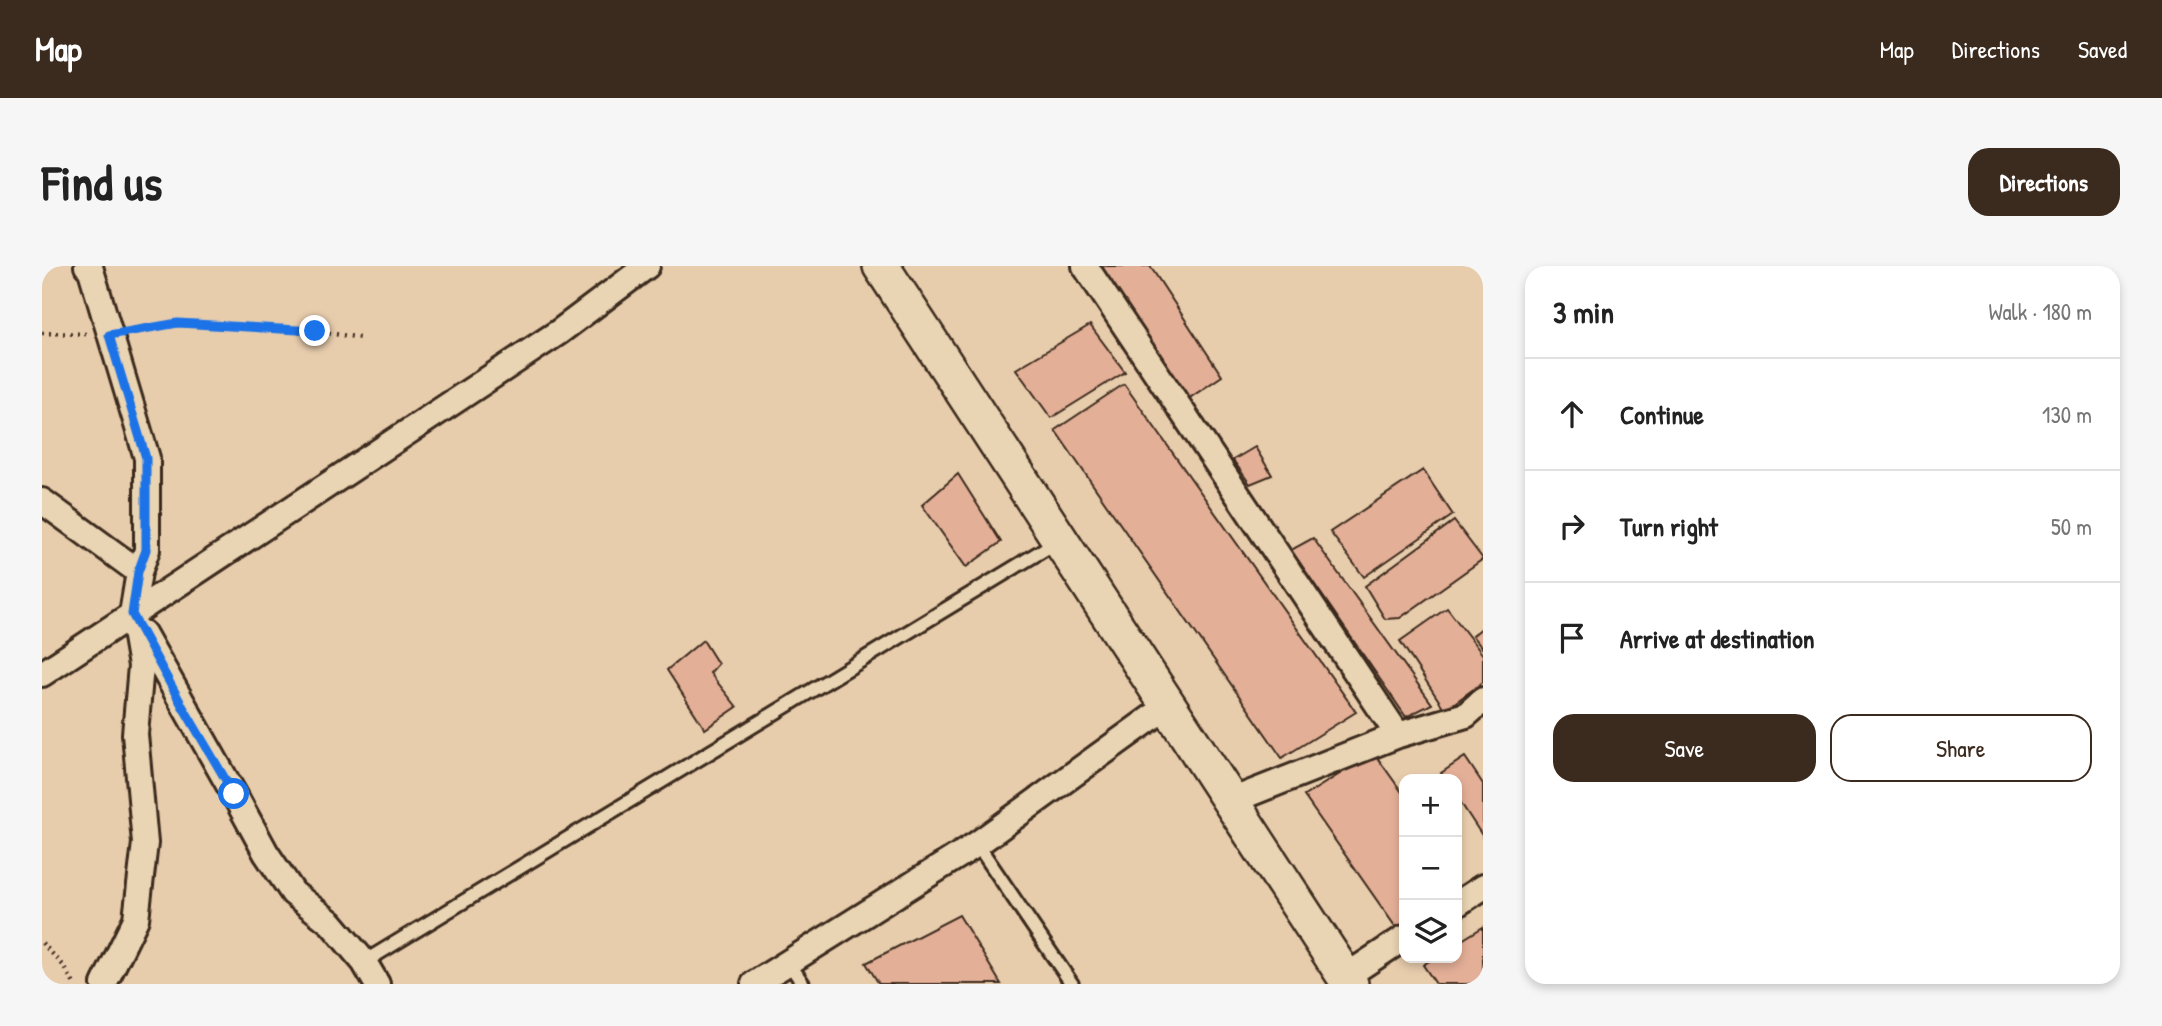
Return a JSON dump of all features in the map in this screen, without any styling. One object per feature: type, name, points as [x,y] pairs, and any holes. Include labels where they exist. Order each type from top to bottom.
[{"type":"street","points":[[89,266],[146,458],[146,550],[138,572],[132,614],[141,666],[135,734],[145,843],[136,919],[104,984]]},
{"type":"street","points":[[42,674],[559,332],[647,266]]},
{"type":"street","points":[[881,266],[1348,980],[1399,943]]},
{"type":"street","points":[[1085,266],[1398,735]]},
{"type":"street","points":[[42,501],[138,572]]},
{"type":"street","points":[[132,614],[266,853],[293,893],[331,923],[364,962],[377,984]]},
{"type":"street","points":[[1230,802],[1398,735],[1466,715],[1483,700]]},
{"type":"street","points":[[754,984],[977,844],[1169,705]]},
{"type":"street","points":[[1462,901],[1483,887]]},
{"type":"lane","points":[[364,962],[1060,540]]},
{"type":"lane","points":[[977,844],[1072,984]]},
{"type":"lane","points":[[789,963],[803,984]]},
{"type":"path","points":[[42,333],[109,335],[178,323],[315,331],[361,338]]},
{"type":"path","points":[[42,943],[64,966],[74,984]]},
{"type":"building","points":[[1100,266],[1150,266],[1222,376],[1188,399]]},
{"type":"building","points":[[1090,325],[1125,372],[1051,418],[1016,369]]},
{"type":"building","points":[[1124,384],[1356,712],[1282,758],[1055,430]]},
{"type":"building","points":[[1255,447],[1272,475],[1250,484],[1233,460]]},
{"type":"building","points":[[1423,470],[1453,515],[1364,577],[1330,532]]},
{"type":"building","points":[[958,474],[1001,542],[966,567],[922,505]]},
{"type":"building","points":[[1454,521],[1483,559],[1400,618],[1385,619],[1365,586]]},
{"type":"building","points":[[1313,538],[1432,704],[1406,717],[1291,550]]},
{"type":"building","points":[[1447,608],[1483,655],[1483,682],[1445,710],[1400,641]]},
{"type":"building","points":[[1483,627],[1483,649],[1472,636]]},
{"type":"building","points":[[703,640],[718,664],[710,673],[737,707],[705,729],[667,670]]},
{"type":"building","points":[[1374,753],[1399,788],[1397,929],[1304,796]]},
{"type":"building","points":[[1465,757],[1483,784],[1483,837],[1462,805],[1462,774],[1441,773]]},
{"type":"building","points":[[959,915],[1001,984],[879,984],[866,963]]},
{"type":"building","points":[[1483,927],[1483,984],[1436,984],[1423,965],[1462,963],[1462,940]]},
{"type":"route","points":[[234,794],[132,614],[138,572],[146,550],[146,458],[109,335],[178,323],[315,331]]}]
